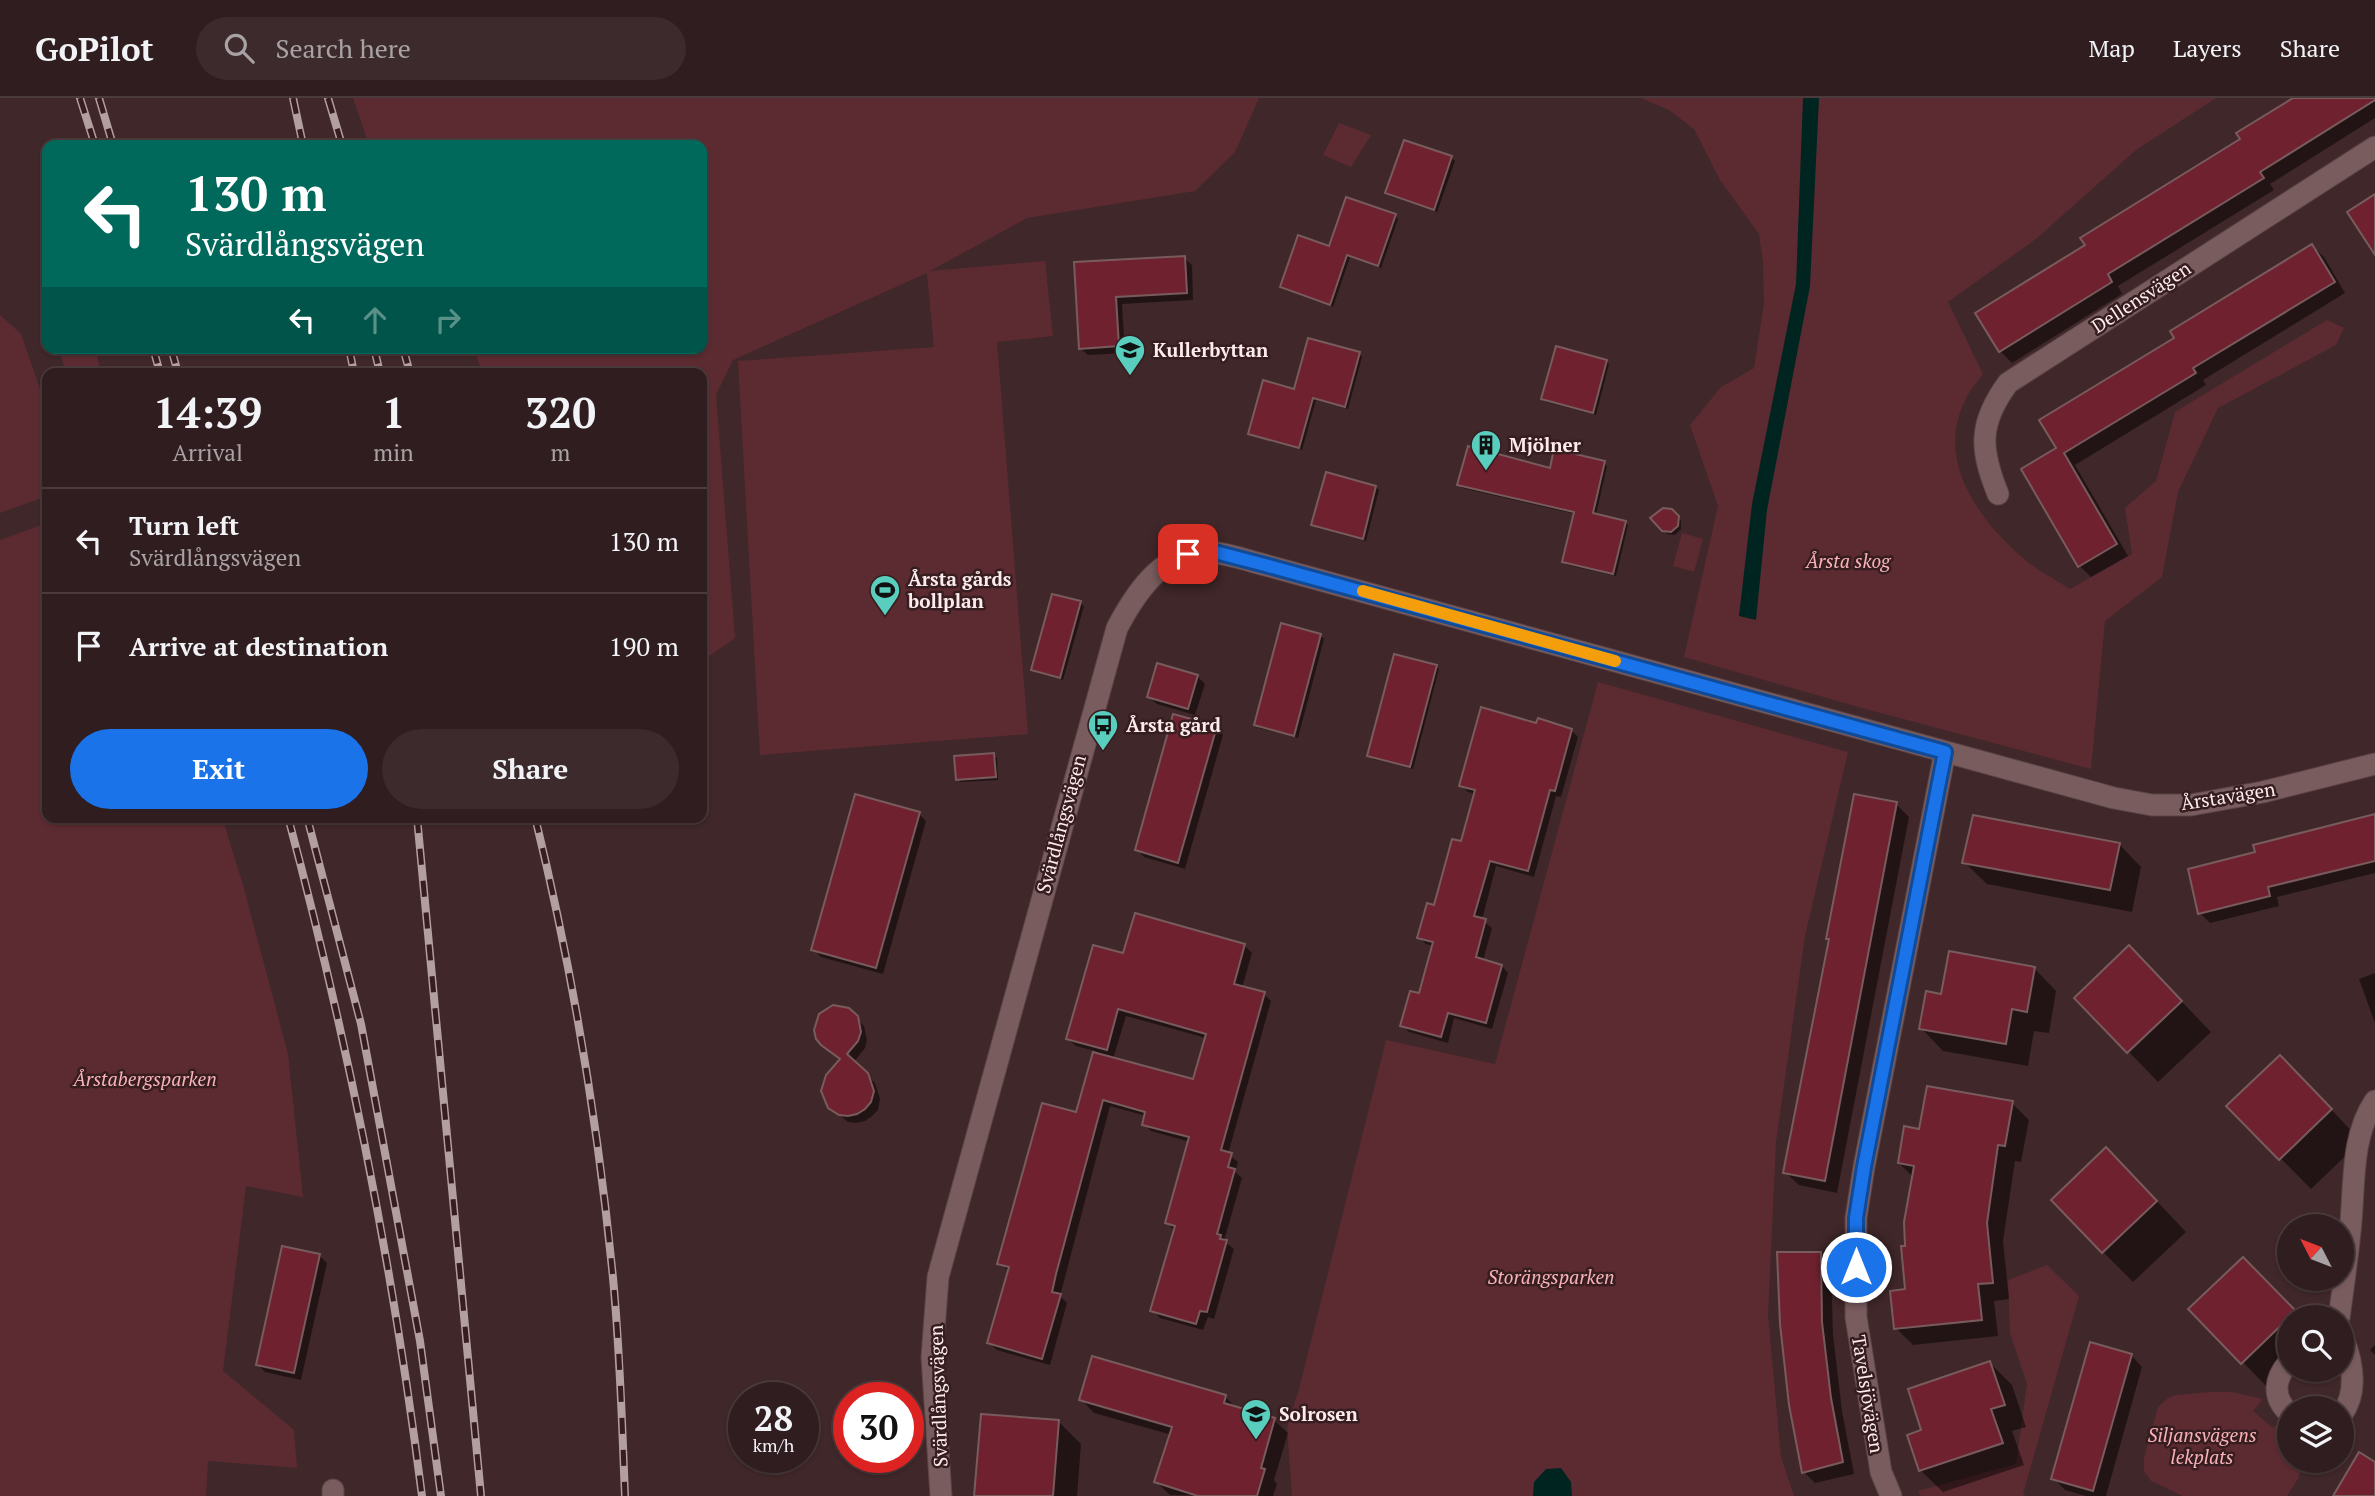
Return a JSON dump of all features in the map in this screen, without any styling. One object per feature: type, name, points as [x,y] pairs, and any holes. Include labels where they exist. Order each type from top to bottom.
[{"type":"street","name":"Dellensvägen","points":[[1998,494],[1986,465],[1983,441],[1994,401],[2008,383],[2375,147]]},
{"type":"street","name":"Svärdlångsvägen","points":[[941,1496],[932,1357],[938,1277],[1117,628],[1133,598],[1155,572],[1188,554],[1215,552],[2081,789]]},
{"type":"street","name":"Tavelsjövägen","points":[[1891,1496],[1881,1472],[1856,1317],[1856,1218],[1945,752]]},
{"type":"street","name":"Årstavägen","points":[[2081,789],[2152,805],[2191,805],[2263,792],[2375,764]]},
{"type":"street","points":[[2341,1305],[2360,1131],[2375,1101]]},
{"type":"green space","points":[[353,98],[1259,98],[1235,152],[1195,191],[1027,218],[930,271],[1045,261],[1053,336],[997,342],[1028,734],[760,755],[738,361],[934,347],[927,273],[733,360],[716,395],[735,638],[707,658],[707,368],[480,368],[476,354],[707,354],[707,140],[367,140]]},
{"type":"green space","name":"Årsta skog","points":[[1641,98],[2216,98],[2136,150],[2036,239],[1948,302],[1983,374],[1967,397],[1957,424],[1955,447],[1959,469],[1968,491],[1980,511],[2011,548],[2070,589],[2132,554],[2125,508],[2156,481],[2175,412],[2327,320],[2344,328],[2336,345],[2218,408],[2178,492],[2162,577],[2105,621],[2091,769],[1684,657],[1718,506],[1690,425],[1721,387],[1754,368],[1764,303],[1763,263],[1759,234],[1720,180],[1694,129],[1669,110]]},
{"type":"green space","points":[[1339,123],[1371,135],[1351,167],[1323,155]]},
{"type":"green space","points":[[0,315],[21,334],[42,395],[42,498],[0,513]]},
{"type":"green space","points":[[61,354],[96,354],[100,368],[65,368]]},
{"type":"green space","name":"Årstabergsparken","points":[[42,525],[42,823],[224,823],[288,1054],[303,1197],[246,1186],[223,1371],[294,1430],[297,1468],[208,1461],[206,1496],[0,1496],[0,540]]},
{"type":"green space","points":[[1682,533],[1703,539],[1694,572],[1673,566]]},
{"type":"green space","name":"Storängsparken","points":[[1598,682],[1848,752],[1805,936],[1776,1142],[1768,1314],[1781,1457],[1794,1496],[1292,1496],[1287,1427],[1299,1389],[1386,1040],[1495,1064]]},
{"type":"green space","points":[[2047,1265],[2079,1296],[2023,1494],[2026,1496],[1921,1496],[1918,1491],[2016,1464],[2027,1384],[2010,1333],[2008,1280]]},
{"type":"green space","name":"Siljansvägens lekplats","points":[[2232,1392],[2263,1399],[2253,1411],[2273,1428],[2277,1424],[2277,1473],[2300,1473],[2287,1496],[2183,1496],[2151,1481],[2144,1471],[2144,1458],[2158,1407],[2175,1395]]},
{"type":"water","points":[[1803,98],[1819,98],[1810,286],[1767,510],[1756,620],[1739,616],[1752,504],[1796,284]]},
{"type":"water","points":[[1561,1468],[1571,1482],[1572,1496],[1533,1496],[1534,1482],[1546,1469]]},
{"type":"building","points":[[2293,98],[2375,100],[2260,172],[2264,178],[2108,274],[2112,282],[1999,352],[1975,313],[2085,245],[2080,238],[2240,139],[2236,133]]},
{"type":"building","points":[[1404,140],[1452,156],[1434,210],[1385,193]]},
{"type":"building","points":[[2375,194],[2375,255],[2347,212]]},
{"type":"building","points":[[1346,197],[1396,214],[1378,266],[1347,255],[1330,305],[1280,287],[1298,235],[1329,246]]},
{"type":"building","points":[[2312,244],[2335,282],[2193,368],[2196,373],[2064,453],[2117,544],[2078,567],[2021,469],[2056,448],[2039,420],[2174,338],[2170,331]]},
{"type":"building","points":[[1185,256],[1187,293],[1116,297],[1119,346],[1079,349],[1074,262]]},
{"type":"building","points":[[1308,338],[1360,352],[1345,407],[1313,398],[1299,448],[1248,434],[1263,380],[1294,389]]},
{"type":"building","points":[[1556,346],[1607,360],[1593,413],[1541,399]]},
{"type":"building","points":[[1468,446],[1550,468],[1554,449],[1605,461],[1593,513],[1626,521],[1613,574],[1562,562],[1574,512],[1457,485]]},
{"type":"building","points":[[1326,472],[1376,486],[1363,539],[1311,525]]},
{"type":"building","points":[[1663,508],[1672,509],[1679,516],[1678,526],[1671,532],[1662,531],[1650,518]]},
{"type":"building","points":[[1052,594],[1081,601],[1060,678],[1031,670]]},
{"type":"building","points":[[1281,623],[1321,634],[1294,736],[1254,725]]},
{"type":"building","points":[[1394,654],[1437,665],[1410,767],[1367,756]]},
{"type":"building","points":[[1157,663],[1198,675],[1188,709],[1147,697]]},
{"type":"building","points":[[1481,707],[1536,723],[1538,718],[1572,729],[1555,791],[1550,790],[1528,871],[1490,861],[1474,916],[1486,919],[1476,957],[1502,965],[1486,1023],[1448,1013],[1441,1037],[1400,1026],[1410,991],[1419,993],[1433,942],[1417,938],[1427,903],[1434,905],[1452,839],[1461,841],[1475,790],[1459,786]]},
{"type":"building","points":[[1173,714],[1217,726],[1178,863],[1135,850]]},
{"type":"building","points":[[994,753],[996,777],[956,780],[954,756]]},
{"type":"building","points":[[855,794],[920,812],[876,968],[811,950]]},
{"type":"building","points":[[1854,794],[1897,802],[1825,1181],[1783,1173],[1829,939],[1826,939]]},
{"type":"building","points":[[2375,814],[2375,861],[2268,887],[2270,896],[2198,914],[2188,869],[2255,852],[2253,845]]},
{"type":"building","points":[[1973,815],[2120,843],[2110,890],[1962,863]]},
{"type":"building","points":[[1135,913],[1245,944],[1234,984],[1265,992],[1221,1150],[1232,1153],[1228,1167],[1235,1169],[1217,1234],[1221,1235],[1220,1239],[1227,1240],[1207,1312],[1200,1311],[1196,1324],[1150,1311],[1175,1226],[1165,1223],[1189,1137],[1142,1125],[1145,1112],[1103,1100],[1056,1274],[1052,1292],[1061,1294],[1042,1359],[987,1343],[1009,1267],[997,1264],[1042,1103],[1076,1112],[1093,1052],[1193,1079],[1206,1034],[1118,1009],[1107,1050],[1066,1039],[1093,945],[1123,953]]},
{"type":"building","points":[[2129,945],[2182,1001],[2127,1053],[2074,998]]},
{"type":"building","points":[[1949,951],[2035,967],[2027,1012],[2012,1009],[2006,1044],[1919,1029],[1926,991],[1941,994]]},
{"type":"building","points":[[833,1005],[849,1008],[858,1016],[861,1032],[858,1041],[847,1054],[868,1073],[874,1091],[871,1102],[865,1109],[848,1116],[839,1115],[828,1108],[821,1091],[826,1075],[840,1059],[821,1045],[814,1030],[819,1014]]},
{"type":"building","points":[[2280,1055],[2332,1109],[2279,1160],[2226,1106]]},
{"type":"building","points":[[1927,1086],[2013,1101],[2005,1146],[1998,1145],[1987,1223],[1993,1283],[1978,1284],[1982,1320],[1894,1329],[1890,1291],[1905,1289],[1901,1246],[1905,1246],[1904,1222],[1914,1166],[1898,1163],[1904,1126],[1919,1129]]},
{"type":"building","points":[[2106,1147],[2157,1201],[2102,1253],[2051,1200]]},
{"type":"building","points":[[282,1246],[320,1254],[294,1373],[256,1365]]},
{"type":"building","points":[[1777,1252],[1821,1252],[1822,1322],[1831,1398],[1843,1462],[1802,1473],[1789,1405],[1780,1324]]},
{"type":"building","points":[[2243,1257],[2290,1305],[2277,1305],[2277,1329],[2241,1364],[2188,1309]]},
{"type":"building","points":[[2090,1342],[2132,1354],[2093,1491],[2051,1479]]},
{"type":"building","points":[[1092,1356],[1226,1395],[1224,1403],[1275,1418],[1261,1468],[1265,1469],[1257,1496],[1198,1496],[1154,1482],[1172,1427],[1079,1400]]},
{"type":"building","points":[[1990,1361],[2005,1405],[1991,1409],[2003,1443],[1919,1471],[1907,1435],[1921,1430],[1908,1389]]},
{"type":"building","points":[[981,1414],[1059,1420],[1053,1496],[974,1496]]},
{"type":"building","points":[[2359,1452],[2375,1462],[2375,1496],[2333,1496],[2347,1473],[2354,1473],[2354,1460]]},
{"type":"railway","points":[[80,98],[93,140]]},
{"type":"railway","points":[[99,98],[112,140]]},
{"type":"railway","points":[[293,98],[302,140]]},
{"type":"railway","points":[[328,98],[341,140]]},
{"type":"railway","points":[[155,354],[159,368]]},
{"type":"railway","points":[[173,354],[177,368]]},
{"type":"railway","points":[[350,354],[353,368]]},
{"type":"railway","points":[[375,354],[379,368]]},
{"type":"railway","points":[[405,354],[409,368]]},
{"type":"railway","points":[[290,823],[330,985],[367,1154],[397,1324],[422,1496]]},
{"type":"railway","points":[[309,823],[361,1024],[420,1341],[441,1496]]},
{"type":"railway","points":[[418,823],[481,1496]]},
{"type":"railway","points":[[536,823],[572,988],[600,1162],[615,1305],[625,1496]]},
{"type":"slow traffic","points":[[1363,591],[1615,661]]},
{"type":"place","name":"Kullerbyttan","points":[[1130,377]]},
{"type":"place","name":"Mjölner","points":[[1486,472]]},
{"type":"place","name":"Årsta gårds bollplan","points":[[885,617]]},
{"type":"place","name":"Årsta gård","points":[[1103,752]]},
{"type":"place","name":"Solrosen","points":[[1256,1441]]},
{"type":"route","points":[[1188,554],[1215,552],[1265,565],[1945,752],[1864,1167],[1856,1218],[1856,1267]]}]
